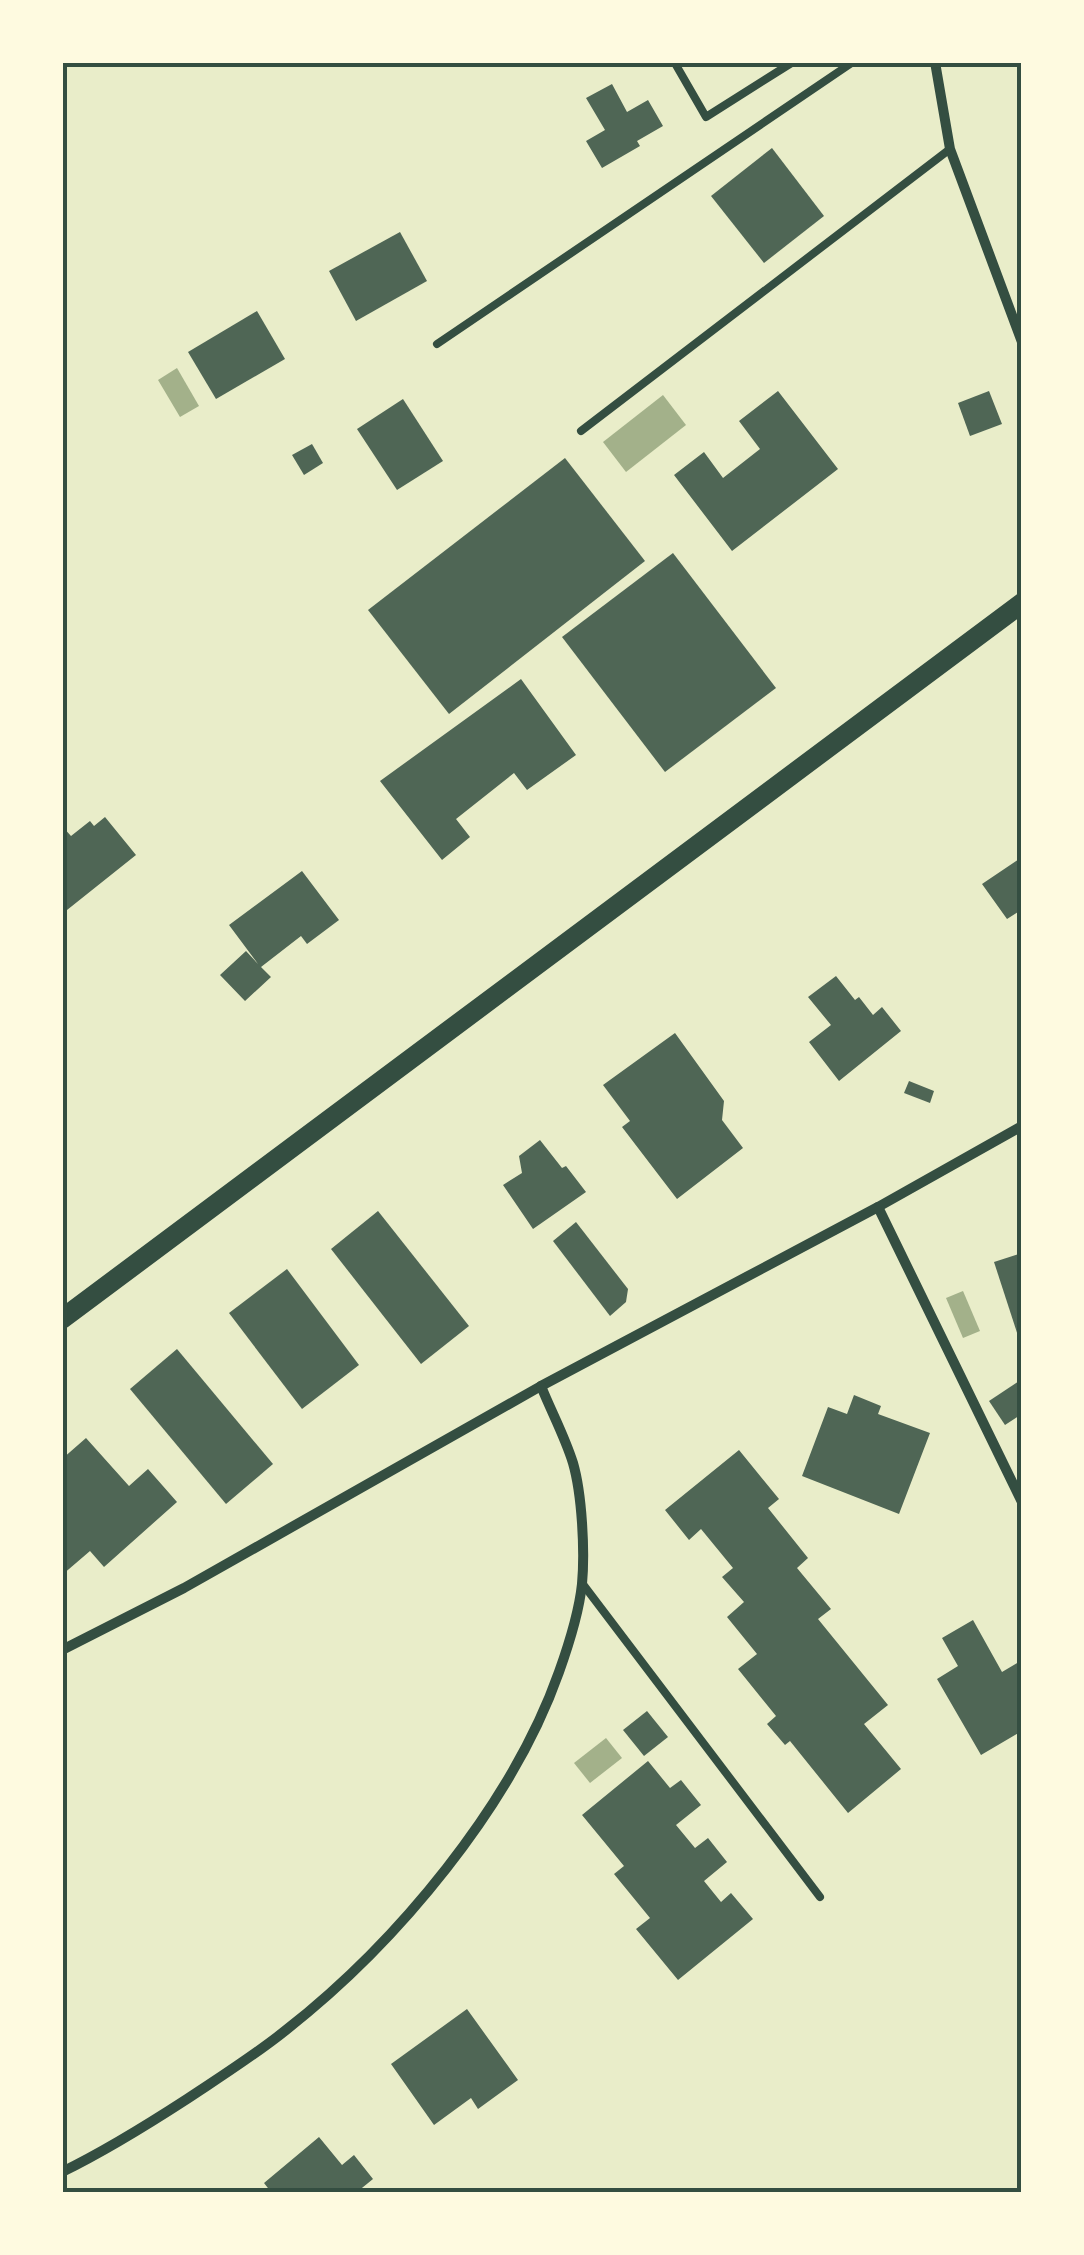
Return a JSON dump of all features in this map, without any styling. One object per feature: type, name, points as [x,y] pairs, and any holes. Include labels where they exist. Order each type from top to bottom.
[{"type":"main road","points":[[62,1319],[1022,603]]},
{"type":"street","points":[[935,62],[950,149],[1022,342]]},
{"type":"street","points":[[62,1650],[184,1588],[541,1386],[1022,1126]]},
{"type":"street","points":[[878,1207],[1022,1502]]},
{"type":"street","points":[[62,2172],[148,2124],[287,2030],[350,1974],[425,1893],[494,1802],[525,1752],[548,1703],[569,1642],[582,1583],[580,1500],[572,1462],[541,1386]]},
{"type":"lane","points":[[676,65],[706,118],[793,62]]},
{"type":"lane","points":[[438,344],[853,62]]},
{"type":"lane","points":[[581,431],[950,149]]},
{"type":"lane","points":[[582,1583],[820,1896]]},
{"type":"shaded area","points":[[177,368],[199,406],[180,417],[158,380]]},
{"type":"shaded area","points":[[663,395],[686,425],[626,472],[603,442]]},
{"type":"shaded area","points":[[963,1291],[980,1331],[963,1338],[946,1298]]},
{"type":"shaded area","points":[[606,1738],[622,1758],[590,1783],[574,1763]]},
{"type":"building","points":[[612,84],[627,112],[648,100],[663,126],[637,141],[640,146],[602,168],[586,141],[605,130],[586,98]]},
{"type":"building","points":[[772,148],[824,216],[764,263],[711,196]]},
{"type":"building","points":[[400,232],[427,281],[356,321],[329,271]]},
{"type":"building","points":[[257,311],[285,359],[216,399],[188,352]]},
{"type":"building","points":[[778,391],[838,469],[732,551],[674,475],[704,452],[723,478],[760,449],[739,421]]},
{"type":"building","points":[[989,391],[1002,424],[970,436],[958,403]]},
{"type":"building","points":[[403,399],[443,461],[397,490],[357,429]]},
{"type":"building","points":[[312,444],[323,463],[304,475],[292,455]]},
{"type":"building","points":[[565,458],[645,561],[449,714],[368,610]]},
{"type":"building","points":[[673,553],[776,688],[665,772],[562,637]]},
{"type":"building","points":[[521,679],[576,755],[527,790],[514,773],[456,819],[470,837],[442,860],[380,781]]},
{"type":"building","points":[[105,817],[136,855],[62,914],[62,826],[71,836],[90,821],[94,826]]},
{"type":"building","points":[[1022,857],[1022,917],[1018,912],[1007,919],[982,884]]},
{"type":"building","points":[[302,871],[339,920],[307,944],[301,936],[261,967],[271,977],[245,1001],[220,975],[246,951],[258,964],[229,925]]},
{"type":"building","points":[[836,976],[873,1015],[882,1007],[901,1031],[839,1081],[809,1042],[831,1025],[808,997]]},
{"type":"building","points":[[675,1033],[724,1101],[722,1120],[743,1148],[677,1199],[622,1127],[630,1121],[603,1085]]},
{"type":"building","points":[[909,1081],[934,1091],[930,1103],[904,1093]]},
{"type":"building","points":[[540,1140],[586,1192],[533,1229],[503,1185],[522,1173],[519,1156]]},
{"type":"building","points":[[378,1211],[469,1326],[421,1364],[331,1249]]},
{"type":"building","points":[[576,1222],[628,1289],[626,1302],[610,1316],[553,1241]]},
{"type":"building","points":[[1022,1253],[1022,1345],[1021,1345],[994,1262]]},
{"type":"building","points":[[287,1269],[359,1365],[302,1409],[229,1313]]},
{"type":"building","points":[[177,1349],[273,1464],[226,1504],[130,1389]]},
{"type":"building","points":[[1022,1379],[1022,1414],[1005,1425],[989,1401]]},
{"type":"building","points":[[854,1395],[881,1406],[878,1414],[930,1433],[899,1514],[802,1476],[828,1407],[847,1414]]},
{"type":"building","points":[[86,1438],[129,1486],[148,1469],[177,1502],[104,1567],[90,1551],[62,1575],[62,1459]]},
{"type":"building","points":[[739,1450],[779,1499],[768,1508],[808,1558],[797,1568],[831,1609],[818,1619],[888,1705],[864,1724],[901,1769],[848,1813],[790,1741],[785,1745],[767,1724],[776,1716],[738,1669],[757,1654],[727,1617],[744,1602],[722,1577],[733,1568],[701,1529],[689,1540],[665,1510]]},
{"type":"building","points":[[973,1620],[1002,1672],[1022,1660],[1022,1731],[981,1755],[937,1679],[958,1666],[942,1638]]},
{"type":"building","points":[[647,1711],[668,1737],[644,1756],[623,1730]]},
{"type":"building","points":[[648,1761],[670,1788],[681,1780],[701,1805],[676,1825],[695,1848],[708,1838],[727,1862],[704,1881],[721,1902],[731,1893],[753,1919],[678,1980],[636,1929],[650,1918],[614,1874],[624,1866],[582,1815]]},
{"type":"building","points":[[467,2009],[518,2080],[478,2109],[471,2098],[434,2125],[391,2064]]},
{"type":"building","points":[[319,2137],[342,2165],[354,2155],[373,2179],[357,2192],[271,2192],[264,2183]]}]
